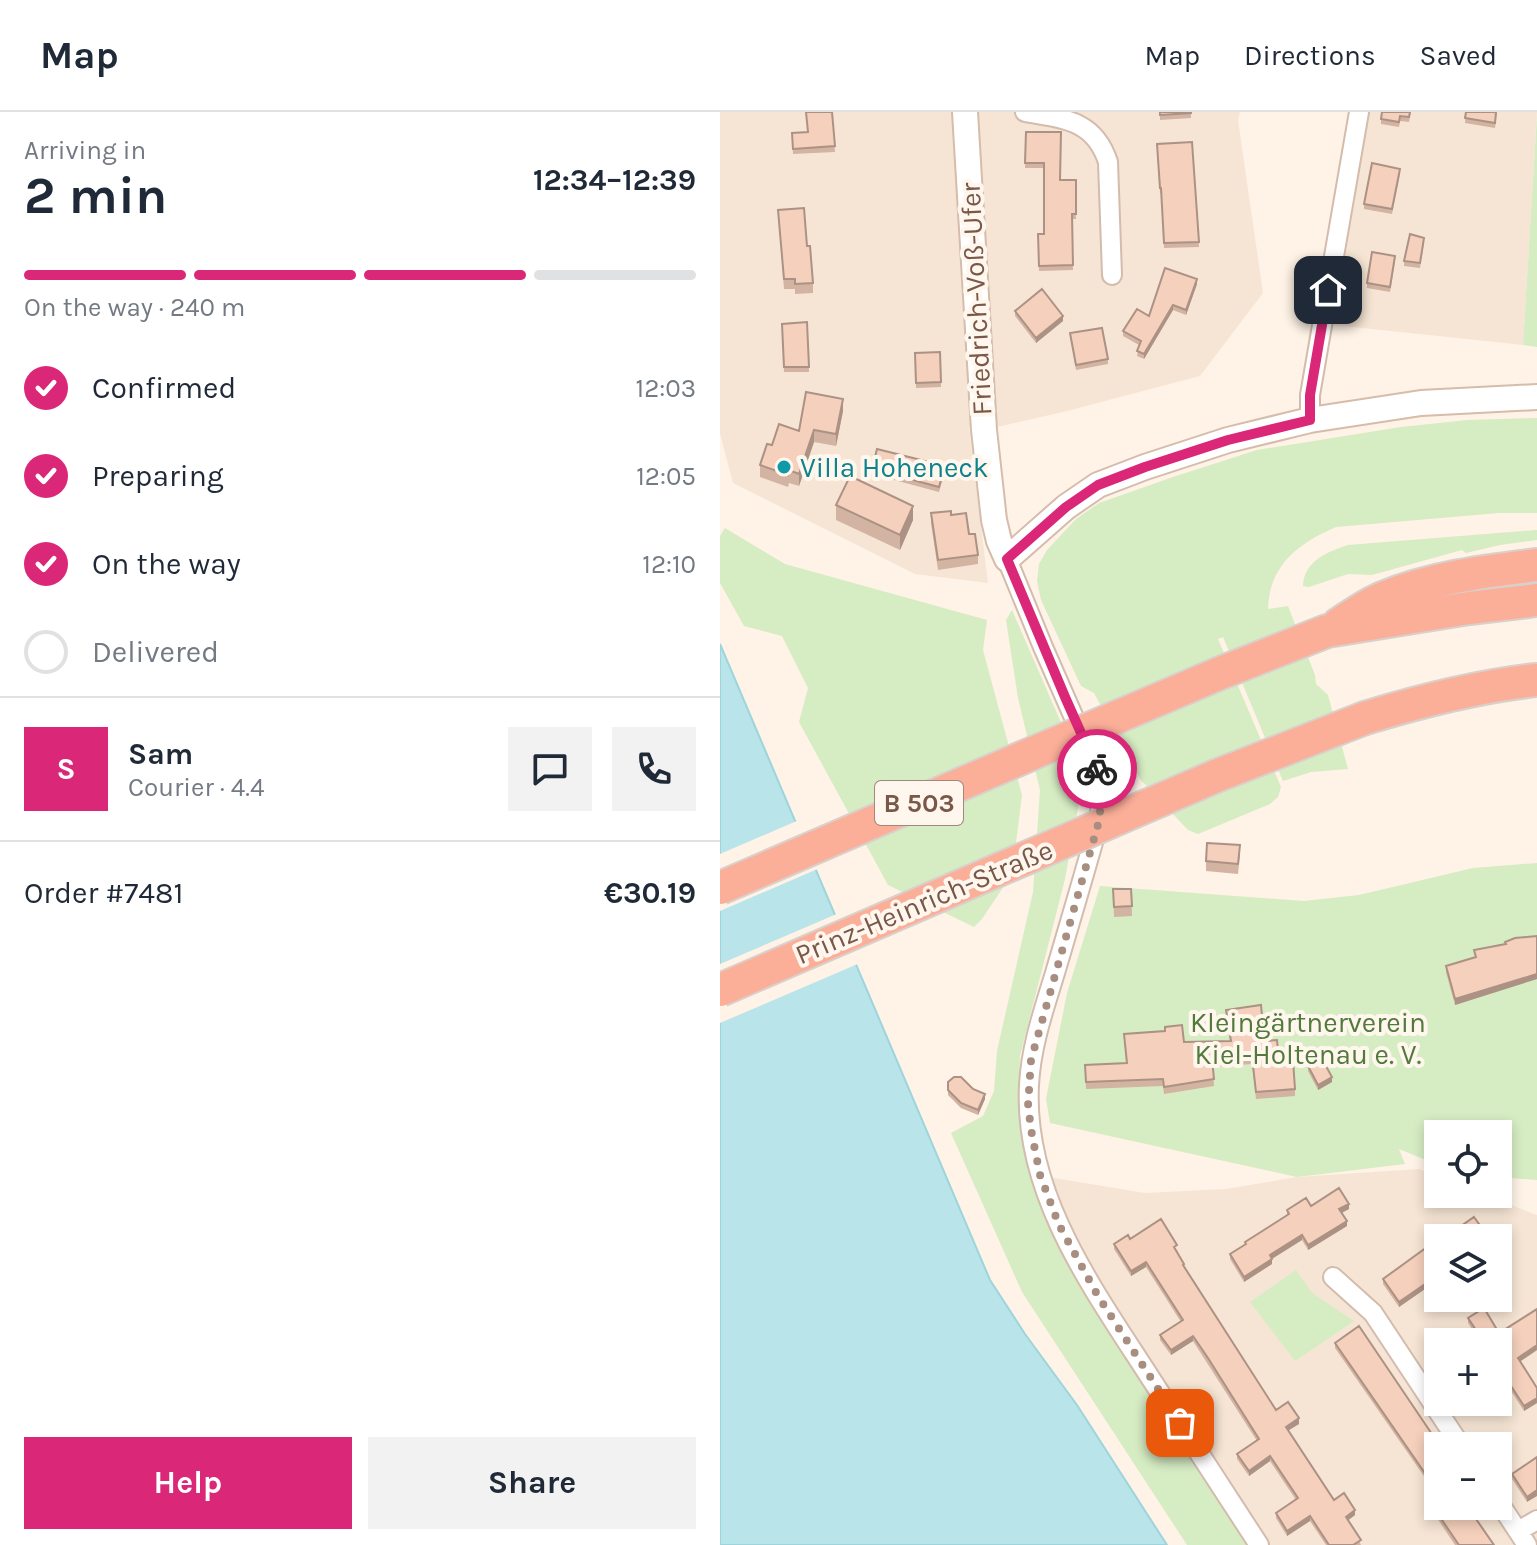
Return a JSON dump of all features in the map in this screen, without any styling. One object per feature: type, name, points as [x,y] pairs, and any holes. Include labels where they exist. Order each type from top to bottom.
[{"type":"highway","name":"B 503","points":[[720,888],[1218,674],[1327,631],[1379,599],[1412,587],[1537,565]]},
{"type":"highway","name":"B 503","points":[[1327,631],[1537,600]]},
{"type":"highway","name":"Prinz-Heinrich-Straße","points":[[720,990],[1216,776],[1365,718],[1426,699],[1537,680]]},
{"type":"street","name":"Friedrich-Voß-Ufer","points":[[965,112],[984,430],[994,520],[999,541],[1048,659],[1093,758],[1102,795],[1099,821],[1031,1060],[1028,1106],[1033,1145],[1040,1175],[1059,1225],[1098,1296],[1259,1545]]},
{"type":"street","points":[[1025,112],[1084,126],[1104,149],[1108,162],[1112,275]]},
{"type":"street","points":[[1310,420],[1310,395],[1359,112]]},
{"type":"street","points":[[1009,564],[1066,507],[1098,485],[1228,440],[1310,420],[1421,403],[1537,397]]},
{"type":"street","points":[[1333,1277],[1373,1313],[1452,1432]]},
{"type":"street","points":[[1511,1520],[1523,1538],[1537,1520]]},
{"type":"shaded area","points":[[720,112],[1240,112],[1238,120],[1263,293],[1200,376],[984,430],[969,427],[988,583],[915,574],[733,483],[720,434]]},
{"type":"shaded area","points":[[1369,112],[1537,112],[1523,345],[1334,325]]},
{"type":"shaded area","points":[[1419,1169],[1424,1171],[1424,1208],[1512,1208],[1512,1205],[1537,1215],[1537,1545],[1246,1545],[1090,1300],[1049,1226],[1030,1174],[1145,1193],[1226,1189],[1297,1177]]},
{"type":"green space","points":[[1537,115],[1537,347],[1523,345]]},
{"type":"green space","points":[[1537,418],[1537,513],[1499,513],[1336,527],[1298,548],[1280,568],[1268,609],[1288,606],[1316,684],[1328,695],[1348,769],[1311,772],[1283,781],[1223,637],[1218,639],[1281,787],[1278,797],[1270,804],[1198,834],[1188,830],[1140,779],[1094,693],[1081,686],[1041,600],[1037,581],[1039,564],[1047,550],[1076,519],[1099,503],[1257,450],[1401,427],[1467,420]]},
{"type":"green space","points":[[725,528],[785,564],[987,620],[983,650],[1022,795],[1012,874],[974,927],[888,885],[799,722],[808,688],[782,636],[744,626],[720,583],[720,536]]},
{"type":"green space","points":[[1537,530],[1537,540],[1466,553],[1462,550],[1372,575],[1348,574],[1309,587],[1303,586],[1304,577],[1312,564],[1325,554],[1348,545]]},
{"type":"green space","points":[[1012,610],[1084,775],[1065,879],[1020,1056],[1018,1110],[1030,1174],[1049,1226],[1090,1300],[1246,1545],[1187,1545],[1022,1292],[951,1133],[983,1116],[994,1091],[997,1051],[1033,892],[1040,790],[1018,698],[1006,620]]},
{"type":"green space","name":"Kleingärtnerverein Kiel-Holtenau e. V.","points":[[1537,863],[1537,1180],[1512,1178],[1512,1120],[1424,1120],[1424,1159],[1399,1149],[1405,1164],[1297,1177],[1050,1123],[1046,1099],[1067,993],[1100,886],[1304,901],[1359,895],[1473,868]]},
{"type":"green space","points":[[1296,1270],[1312,1293],[1354,1321],[1295,1361],[1250,1302]]},
{"type":"water","points":[[720,644],[990,1280],[1077,1405],[1167,1545],[720,1545]]},
{"type":"pier","points":[[799,820],[820,868],[720,911],[720,854]]},
{"type":"pier","points":[[839,913],[860,963],[720,1023],[720,964]]},
{"type":"building","points":[[806,112],[832,112],[835,146],[793,149],[792,133],[808,132]]},
{"type":"building","points":[[1160,112],[1191,112],[1191,113],[1160,115]]},
{"type":"building","points":[[1382,112],[1410,112],[1409,117],[1400,116],[1399,122],[1381,119]]},
{"type":"building","points":[[1466,112],[1496,112],[1495,123],[1465,118]]},
{"type":"building","points":[[1026,132],[1061,132],[1060,180],[1076,180],[1076,214],[1072,214],[1073,265],[1039,266],[1038,234],[1044,234],[1044,163],[1025,163]]},
{"type":"building","points":[[1192,142],[1199,242],[1164,243],[1157,144]]},
{"type":"building","points":[[1372,163],[1400,169],[1392,209],[1364,204]]},
{"type":"building","points":[[804,208],[813,283],[795,284],[795,279],[784,279],[778,210]]},
{"type":"building","points":[[1410,234],[1424,238],[1420,263],[1404,261]]},
{"type":"building","points":[[1372,252],[1395,256],[1390,287],[1367,283]]},
{"type":"building","points":[[1165,268],[1197,279],[1186,310],[1173,305],[1144,354],[1137,351],[1141,341],[1123,331],[1137,309],[1149,316]]},
{"type":"building","points":[[1042,289],[1063,316],[1036,338],[1015,311]]},
{"type":"building","points":[[807,322],[809,367],[784,367],[782,324]]},
{"type":"building","points":[[1102,328],[1108,359],[1076,365],[1070,333]]},
{"type":"building","points":[[940,352],[941,382],[916,383],[915,353]]},
{"type":"building","points":[[806,392],[843,399],[836,434],[814,430],[799,474],[789,470],[788,475],[760,465],[767,444],[772,445],[779,424],[799,431]]},
{"type":"building","points":[[877,449],[945,466],[939,487],[872,469]]},
{"type":"building","points":[[850,476],[913,506],[900,535],[836,505]]},
{"type":"building","points":[[951,511],[951,515],[966,513],[969,534],[975,534],[978,555],[938,560],[931,513]]},
{"type":"building","points":[[1207,843],[1240,845],[1238,864],[1206,861]]},
{"type":"building","points":[[1113,889],[1131,889],[1132,906],[1114,907]]},
{"type":"building","points":[[1537,936],[1537,974],[1455,999],[1446,966],[1476,957],[1474,950],[1506,944],[1515,938]]},
{"type":"building","points":[[1261,1005],[1265,1041],[1277,1040],[1279,1061],[1293,1060],[1295,1089],[1256,1092],[1252,1057],[1212,1059],[1214,1079],[1164,1087],[1163,1079],[1086,1082],[1085,1065],[1127,1063],[1124,1034],[1165,1031],[1165,1027],[1182,1025],[1184,1042],[1231,1041],[1226,1010]]},
{"type":"building","points":[[1322,1059],[1332,1077],[1318,1085],[1308,1066]]},
{"type":"building","points":[[954,1077],[961,1077],[973,1089],[985,1094],[978,1110],[961,1103],[948,1090],[948,1082]]},
{"type":"building","points":[[1339,1188],[1349,1204],[1339,1209],[1347,1221],[1308,1245],[1302,1235],[1270,1255],[1272,1259],[1244,1277],[1230,1254],[1289,1214],[1287,1210],[1306,1198],[1311,1206]]},
{"type":"building","points":[[1474,1217],[1479,1224],[1464,1224]]},
{"type":"building","points":[[1161,1219],[1177,1245],[1174,1247],[1183,1265],[1276,1410],[1288,1402],[1299,1418],[1286,1427],[1334,1500],[1344,1493],[1355,1510],[1346,1517],[1361,1540],[1353,1545],[1329,1545],[1310,1516],[1287,1531],[1276,1513],[1298,1498],[1270,1456],[1249,1471],[1237,1454],[1259,1439],[1208,1358],[1193,1336],[1171,1350],[1160,1335],[1183,1320],[1146,1262],[1131,1271],[1114,1244],[1128,1235],[1130,1239]]},
{"type":"building","points":[[1424,1249],[1424,1285],[1399,1302],[1383,1279]]},
{"type":"building","points":[[1537,1309],[1537,1345],[1518,1358],[1537,1388],[1537,1398],[1524,1406],[1512,1388],[1512,1328],[1507,1328]]},
{"type":"building","points":[[1478,1312],[1486,1312],[1496,1328],[1475,1328],[1468,1318]]},
{"type":"building","points":[[1359,1326],[1431,1432],[1424,1432],[1424,1472],[1335,1343]]},
{"type":"building","points":[[1537,1457],[1537,1490],[1527,1497],[1512,1474]]},
{"type":"building","points":[[1442,1520],[1477,1520],[1494,1545],[1459,1545]]},
{"type":"way so far","points":[[1097,769],[1102,795],[1099,821],[1031,1060],[1028,1106],[1040,1175],[1059,1225],[1098,1296],[1180,1423]]},
{"type":"place","name":"Villa Hoheneck","points":[[784,467]]},
{"type":"route","points":[[1097,769],[1007,559],[1066,507],[1098,485],[1228,440],[1310,420],[1310,395],[1328,290]]}]
